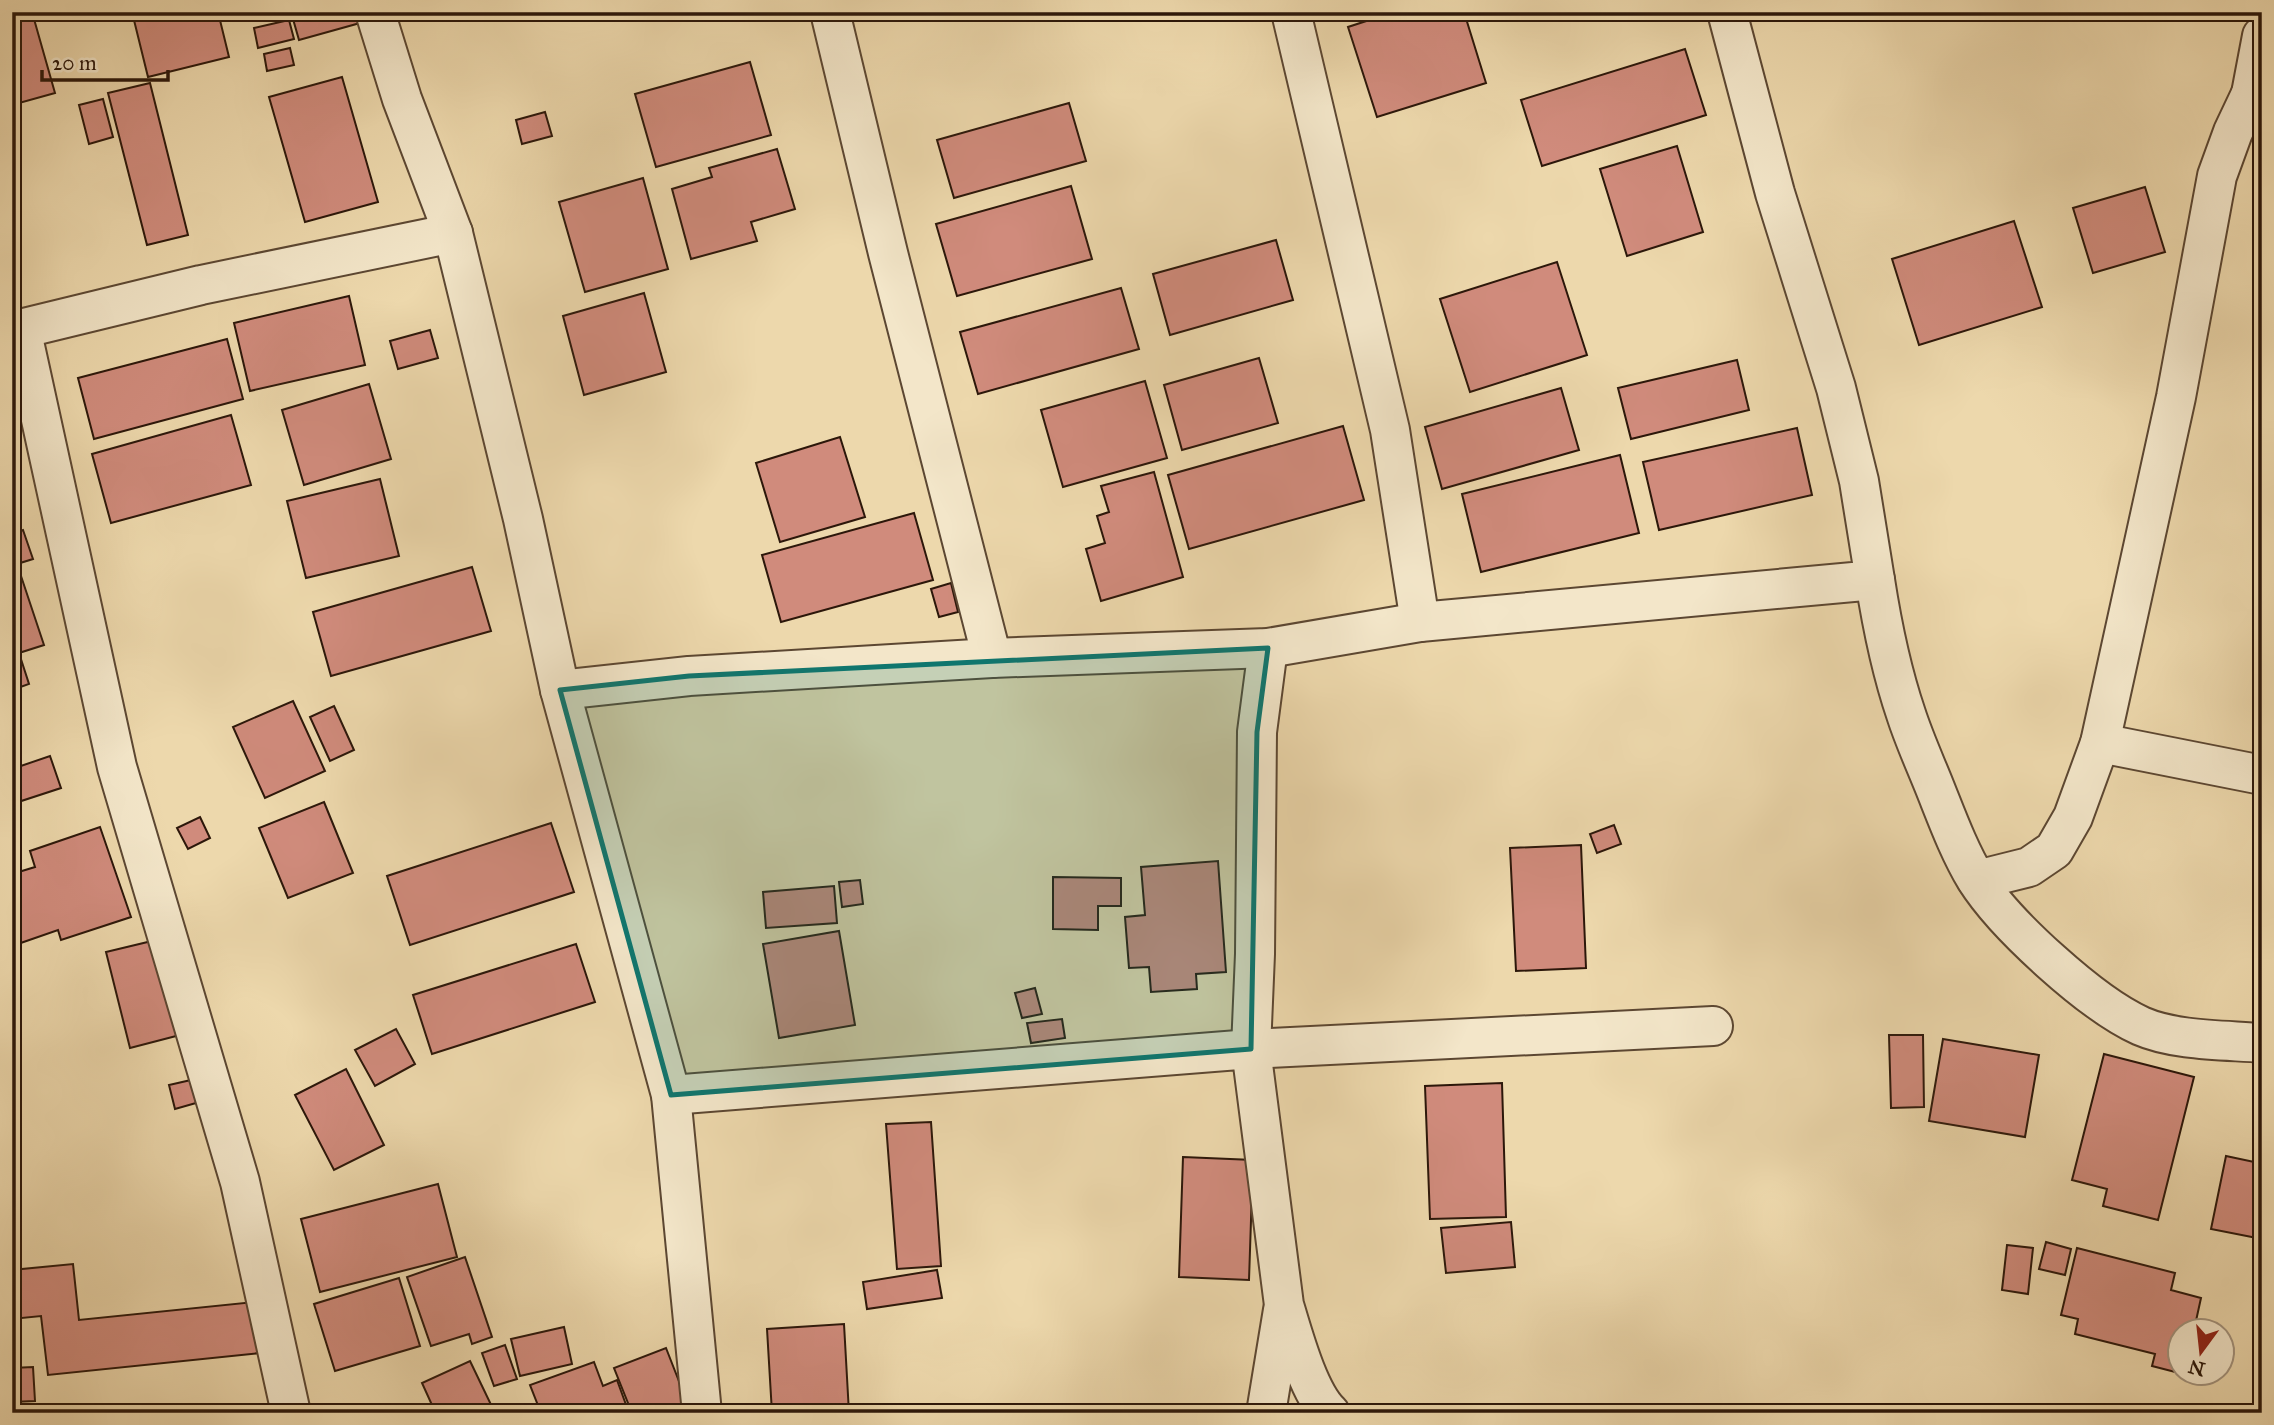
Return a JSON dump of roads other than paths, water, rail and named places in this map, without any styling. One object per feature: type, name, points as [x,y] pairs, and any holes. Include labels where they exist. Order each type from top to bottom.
[{"type":"street","points":[[375,12],[402,99],[453,233],[523,519],[560,690],[671,1095],[702,1413]]},
{"type":"street","points":[[830,12],[888,253],[992,658]]},
{"type":"street","points":[[1291,12],[1390,430],[1420,622]]},
{"type":"street","points":[[1727,12],[1775,193],[1836,387],[1859,481],[1881,621],[1906,713],[1955,837],[1977,880],[2006,918],[2064,972],[2104,1004],[2143,1027],[2177,1035],[2262,1043]]},
{"type":"street","points":[[1977,880],[2029,867],[2054,850],[2073,817],[2100,743],[2176,397],[2217,176],[2233,132],[2256,89],[2262,36]]},
{"type":"street","points":[[291,1413],[240,1182],[117,767],[17,330],[201,285],[453,233]]},
{"type":"street","points":[[560,690],[689,676],[992,658],[1268,648],[1420,622],[1875,580]]},
{"type":"street","points":[[1268,648],[1257,732],[1255,954],[1251,1049],[1284,1305],[1295,1342],[1321,1404],[1330,1413]]},
{"type":"street","points":[[2100,743],[2262,775]]},
{"type":"street","points":[[671,1095],[1251,1049],[1713,1026]]},
{"type":"street","points":[[1266,1413],[1284,1305]]}]
